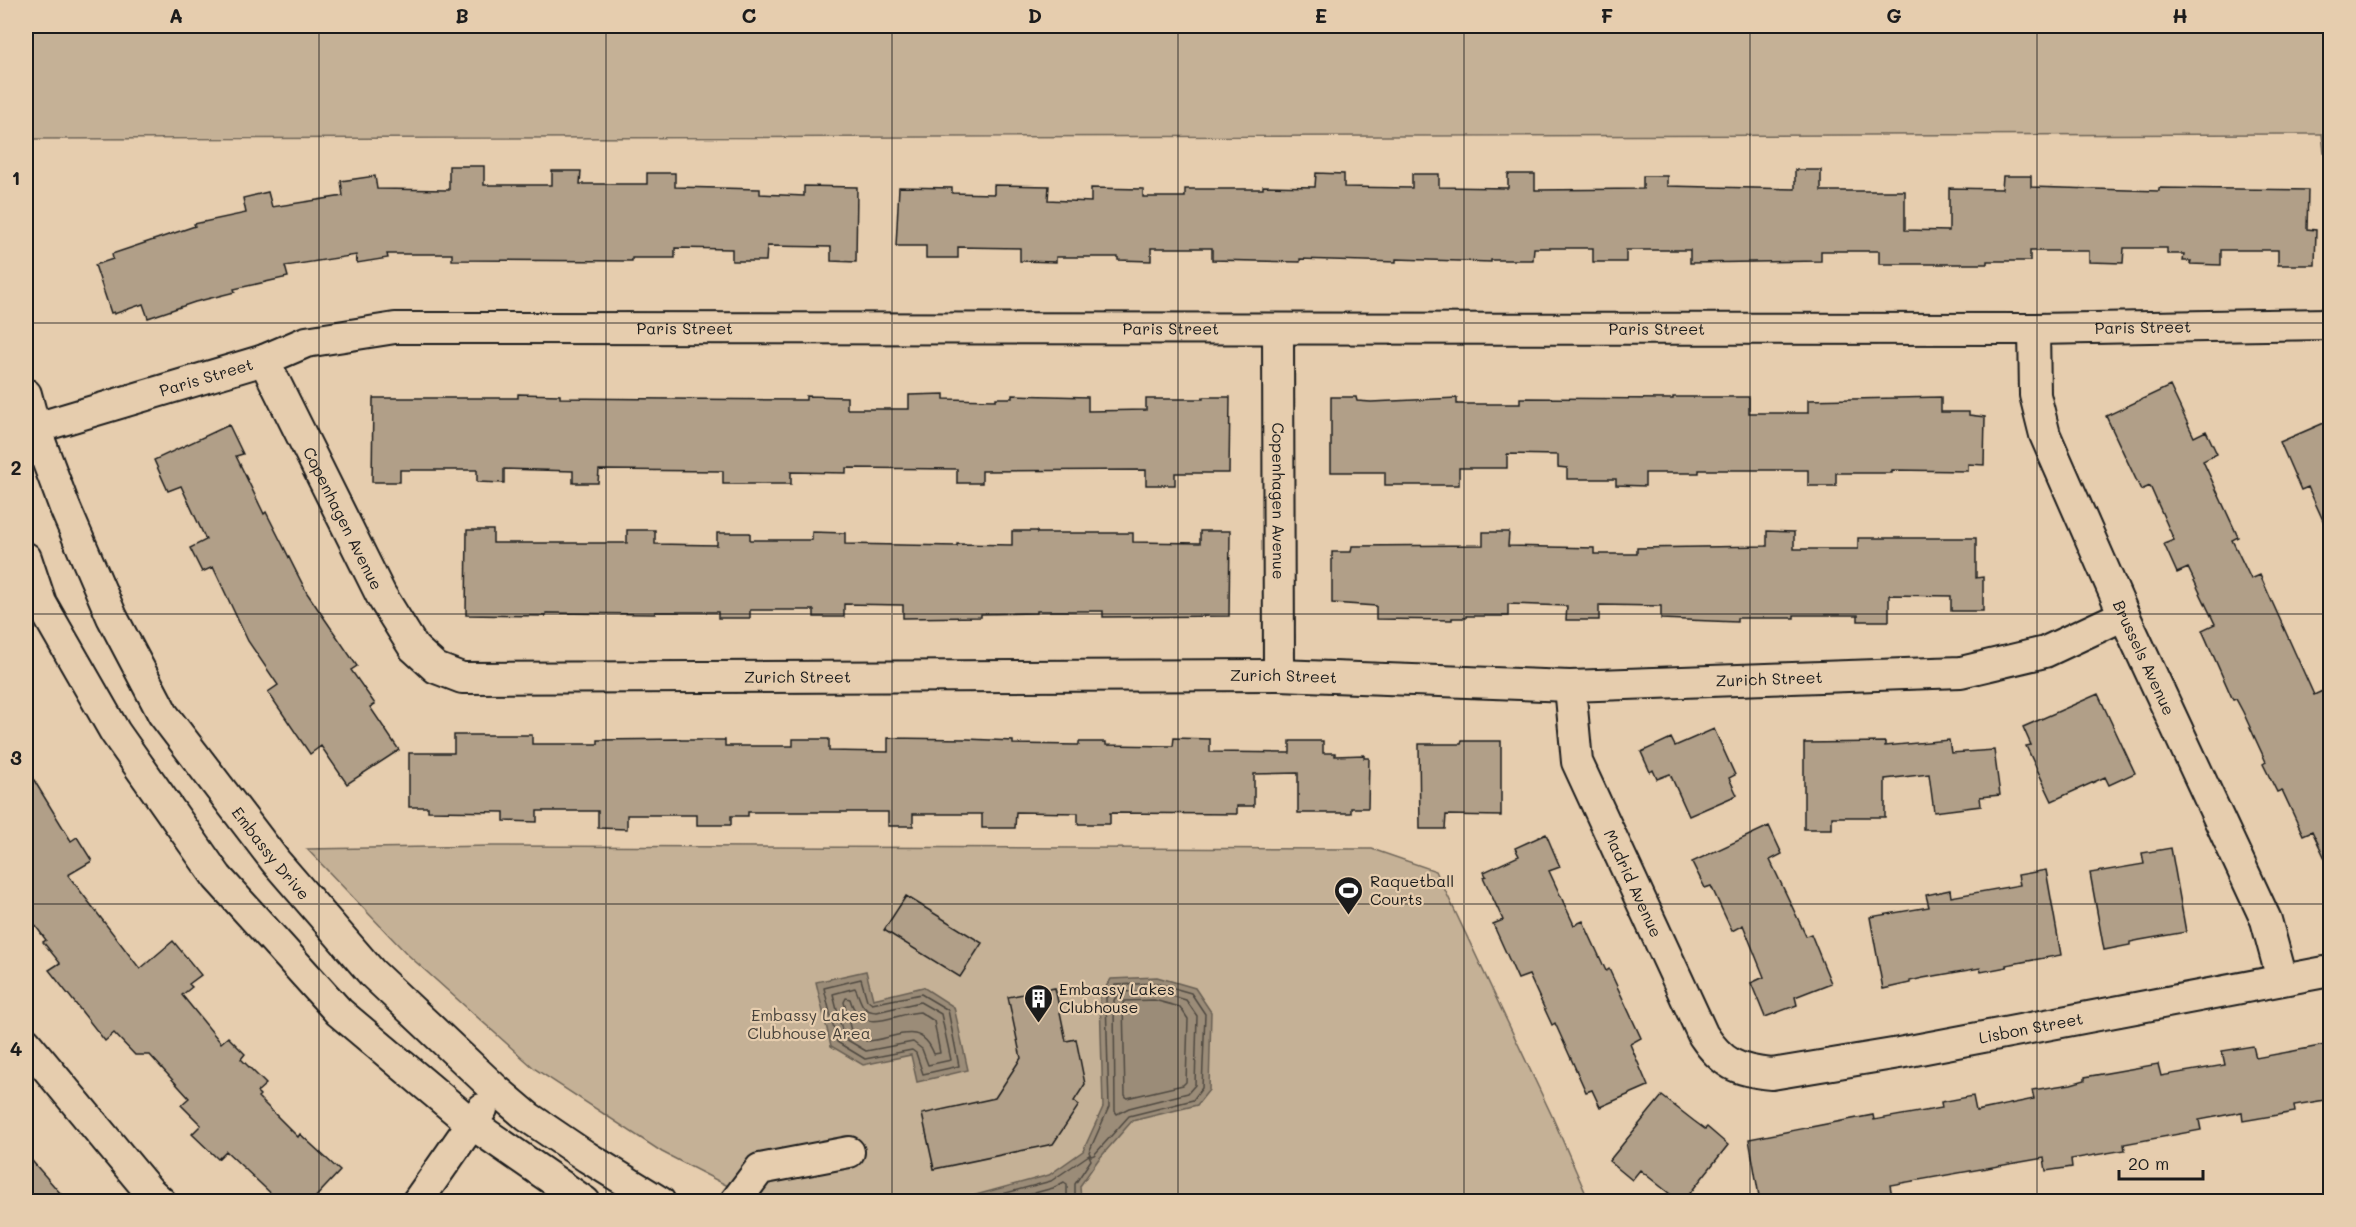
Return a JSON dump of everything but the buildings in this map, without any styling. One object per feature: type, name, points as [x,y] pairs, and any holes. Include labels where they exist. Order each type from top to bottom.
[{"type":"street","name":"Paris Street","points":[[30,430],[264,360],[306,342],[395,328],[2034,329],[2331,324]]},
{"type":"street","name":"Copenhagen Avenue","points":[[1278,329],[1280,675]]},
{"type":"street","name":"Brussels Avenue","points":[[2034,329],[2035,395],[2045,435],[2124,615],[2266,920],[2282,979]]},
{"type":"street","name":"Copenhagen Avenue","points":[[264,360],[381,595],[414,648],[436,668]]},
{"type":"street","name":"Embassy Drive","points":[[26,394],[30,430],[112,617],[163,714],[276,862],[372,973],[495,1089],[528,1117],[660,1202]]},
{"type":"street","points":[[26,558],[41,603],[115,732],[217,877],[339,1012],[472,1124],[585,1202]]},
{"type":"street","name":"Zurich Street","points":[[436,668],[462,678],[1280,675],[1570,686],[1961,672],[2045,652],[2124,615]]},
{"type":"street","name":"Madrid Avenue","points":[[1570,686],[1577,762],[1703,1035],[1714,1052],[1732,1066]]},
{"type":"street","name":"Lisbon Street","points":[[1732,1066],[1752,1072],[1772,1074],[1899,1053],[2331,971]]},
{"type":"street","points":[[26,1043],[149,1191],[161,1202]]},
{"type":"street","points":[[417,1202],[495,1089]]},
{"type":"street","points":[[735,1202],[760,1169],[849,1152]]},
{"type":"green space","points":[[26,26],[2330,26],[2330,153],[2324,152],[2322,134],[26,139]]},
{"type":"green space","name":"Embassy Lakes Clubhouse Area","points":[[492,846],[1372,849],[1436,871],[1552,1116],[1589,1201],[757,1201],[662,1152],[535,1069],[407,954],[307,849]]},
{"type":"water","points":[[866,971],[873,999],[923,987],[954,1007],[968,1070],[917,1082],[911,1055],[863,1065],[831,1046],[816,982]]},
{"type":"water","points":[[1157,977],[1195,988],[1211,1012],[1209,1090],[1197,1105],[1132,1121],[1098,1160],[1080,1186],[1081,1201],[954,1201],[1049,1175],[1083,1151],[1103,1107],[1100,996],[1111,979]]},
{"type":"place","name":"Raquetball Courts","points":[[1349,916]]},
{"type":"place","name":"Embassy Lakes Clubhouse","points":[[1038,1024]]}]
